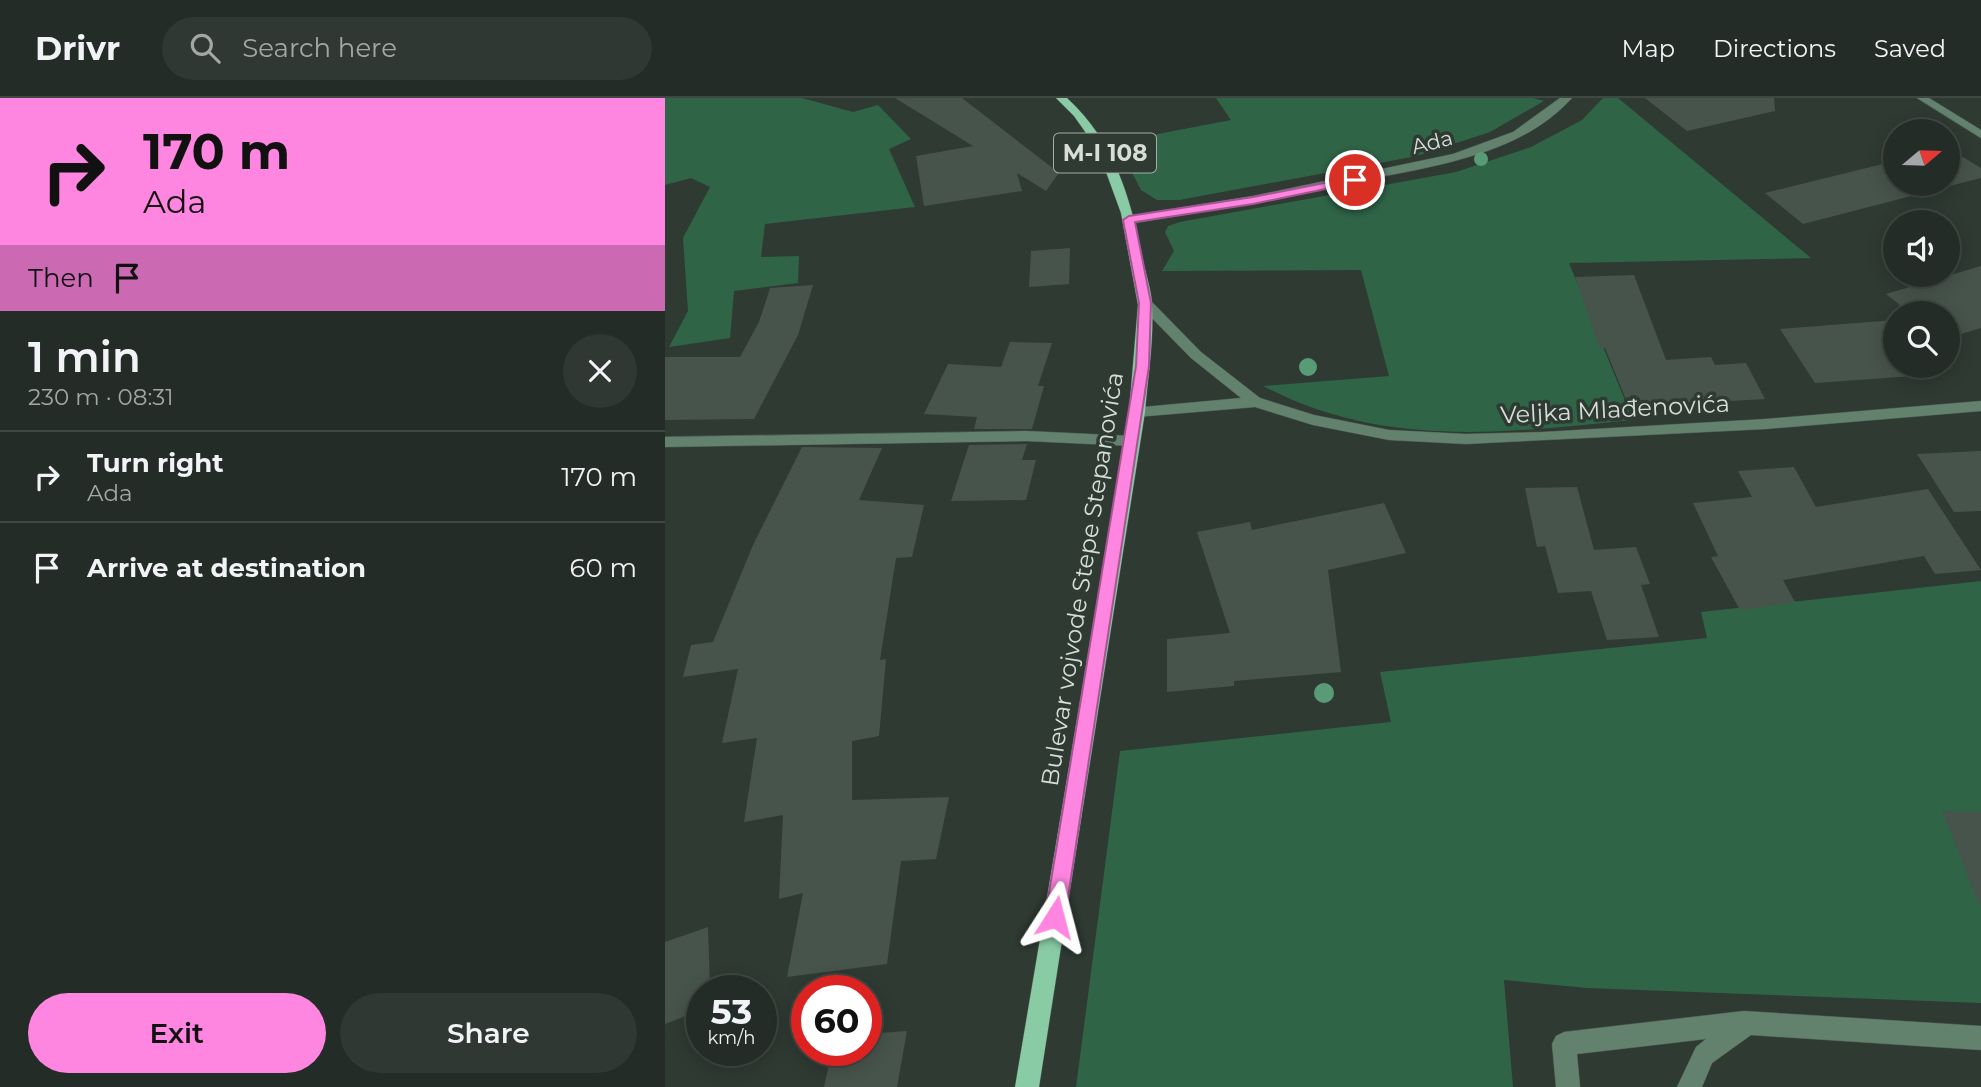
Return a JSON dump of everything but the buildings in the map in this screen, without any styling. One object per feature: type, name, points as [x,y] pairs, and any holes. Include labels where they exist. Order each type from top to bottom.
[{"type":"main road","name":"Bulevar vojvode Stepe Stepanovića","points":[[1027,1087],[1143,366],[1145,303],[1119,182],[1097,138],[1085,121],[1061,98]]},
{"type":"street","name":"Ada","points":[[1129,220],[1253,200],[1456,157],[1517,134],[1567,98]]},
{"type":"street","points":[[1922,98],[1981,135]]},
{"type":"street","name":"Veljka Mlađenovića","points":[[1145,303],[1196,355],[1255,402]]},
{"type":"street","name":"Veljka Mlađenovića","points":[[1137,412],[1255,402],[1352,430],[1466,439],[1766,424],[1981,406]]},
{"type":"street","points":[[665,442],[1026,436],[1132,440]]},
{"type":"street","points":[[1568,1087],[1564,1044],[1748,1023],[1981,1038]]},
{"type":"street","points":[[1689,1087],[1704,1055],[1748,1023]]},
{"type":"green space","points":[[665,98],[802,98],[853,112],[878,105],[911,139],[889,149],[915,207],[765,224],[761,257],[799,256],[798,283],[734,291],[730,338],[669,347],[688,311],[683,238],[710,187],[691,178],[665,185]]},
{"type":"green space","points":[[1216,98],[1533,98],[1544,101],[1490,132],[1417,156],[1179,200],[1157,200],[1141,190],[1116,142],[1231,120]]},
{"type":"green space","points":[[1603,98],[1618,98],[1811,258],[1569,263],[1633,420],[1491,432],[1445,432],[1353,420],[1308,406],[1263,386],[1389,376],[1361,270],[1162,271],[1174,251],[1165,232],[1168,226],[1456,172],[1531,147],[1582,120]]},
{"type":"green space","points":[[1981,581],[1981,1003],[1587,988],[1504,980],[1513,1087],[1076,1087],[1120,751],[1391,722],[1380,672],[1707,638],[1701,612]]},
{"type":"route","points":[[1055,917],[1143,366],[1145,303],[1129,220],[1355,180]]}]
